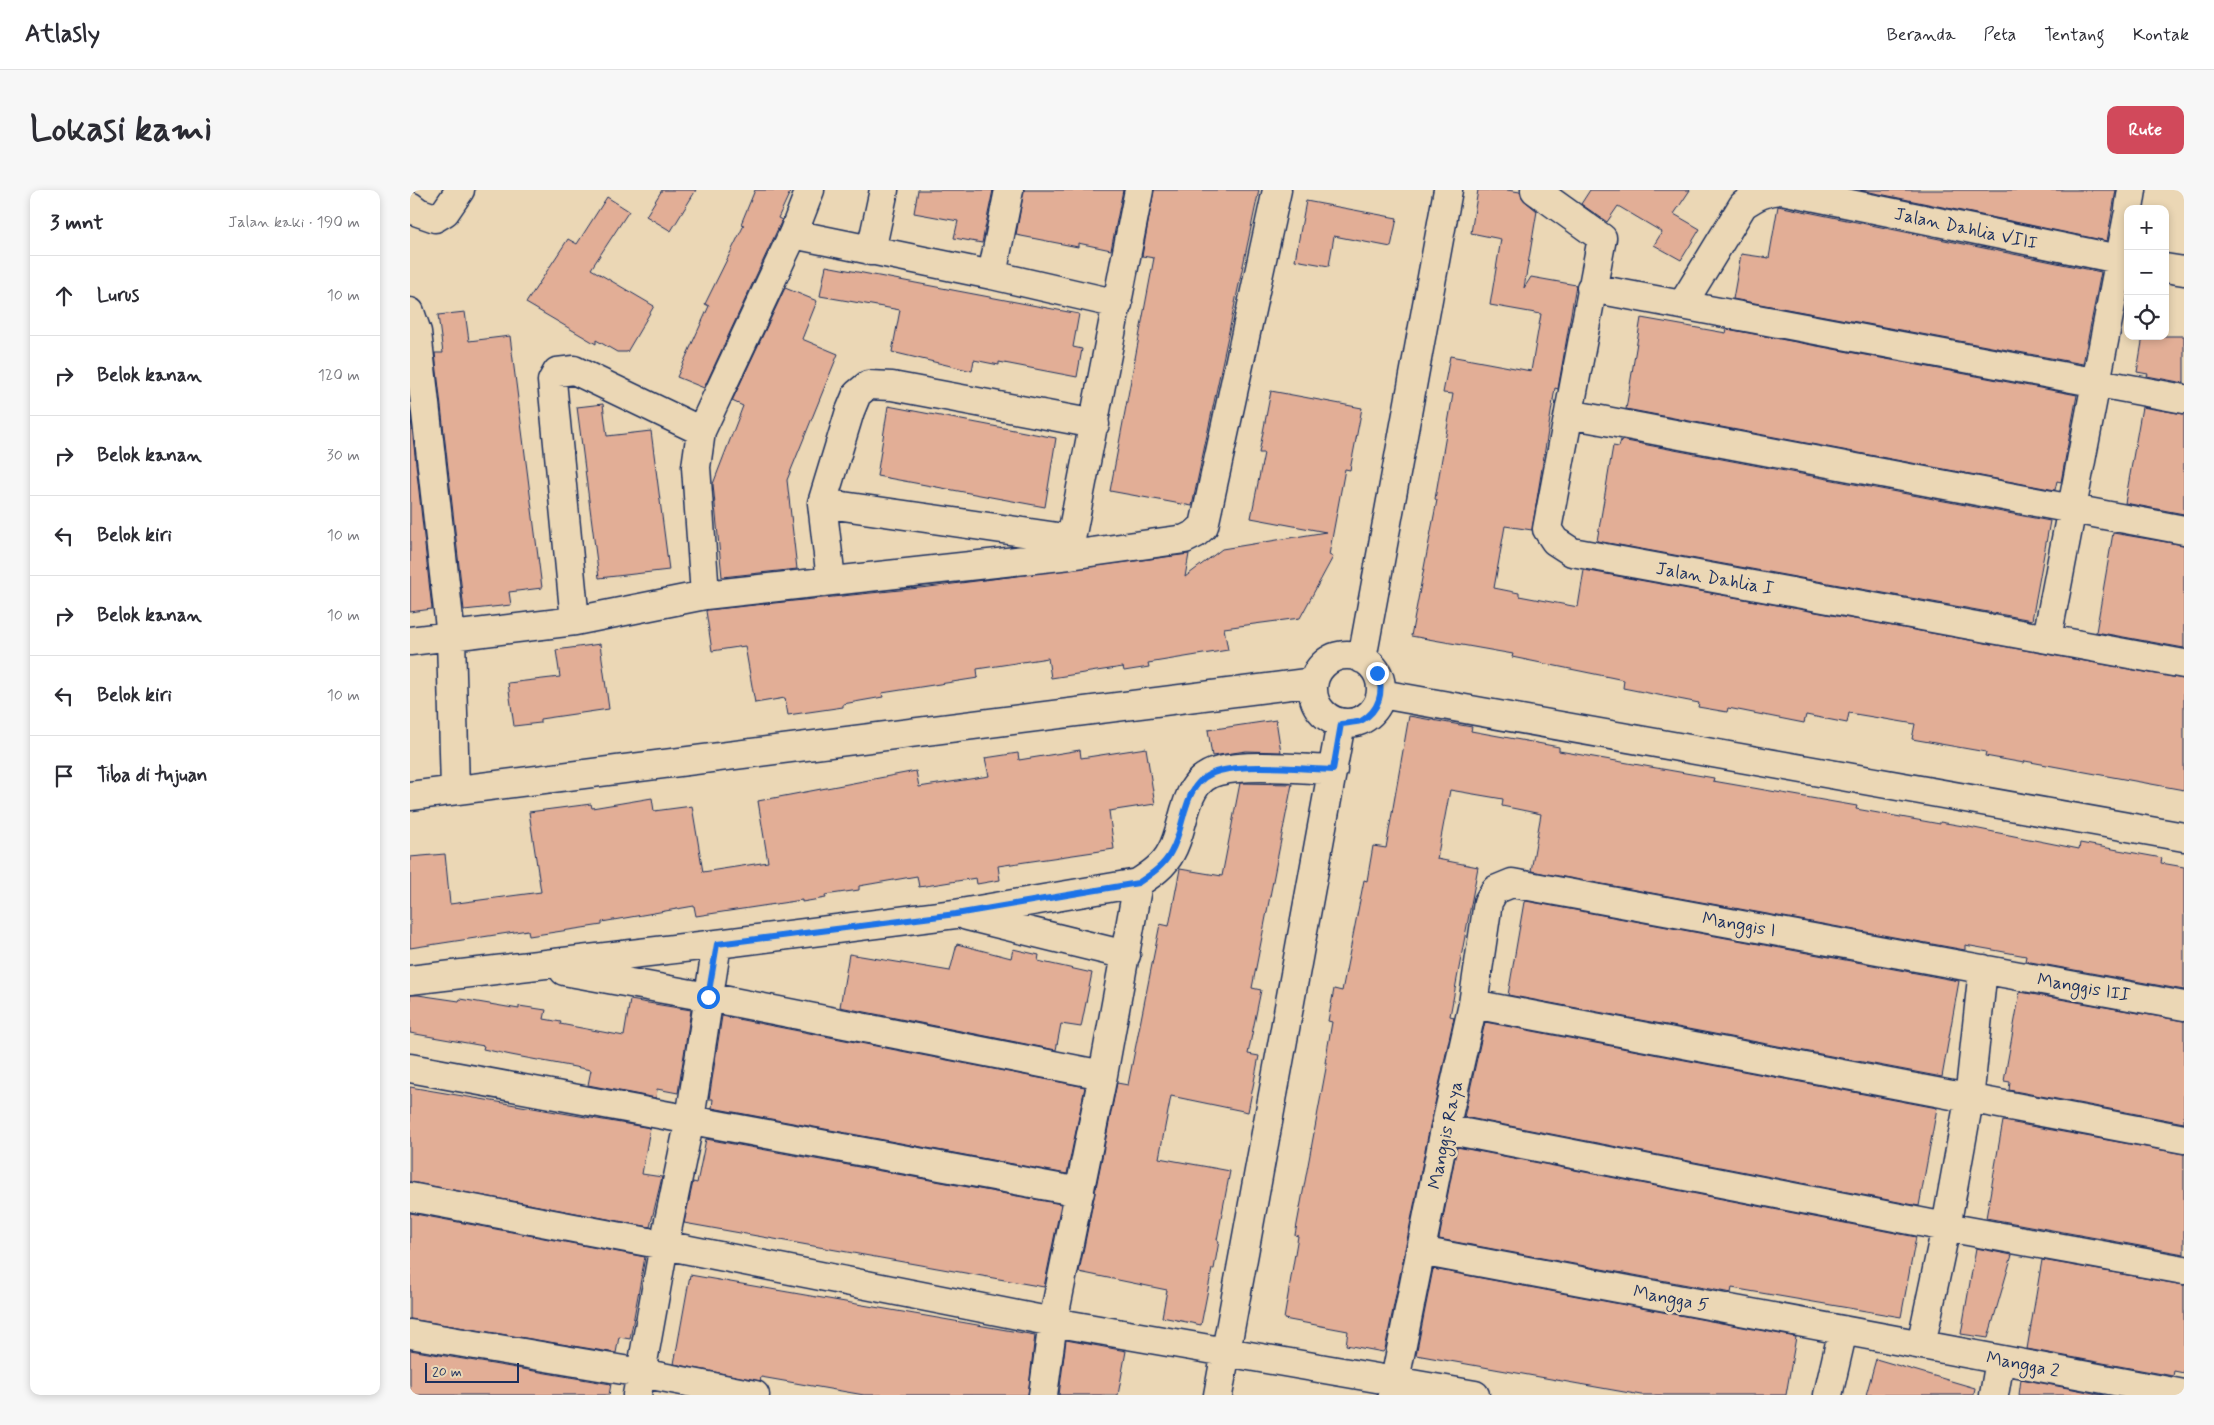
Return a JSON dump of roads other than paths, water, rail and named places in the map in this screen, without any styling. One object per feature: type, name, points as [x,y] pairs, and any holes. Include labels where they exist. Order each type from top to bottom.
[{"type":"street","points":[[410,206],[418,212],[436,218],[445,212],[460,190]]},
{"type":"street","points":[[705,595],[696,467],[701,431],[793,234],[810,190]]},
{"type":"street","points":[[872,250],[884,190]]},
{"type":"street","points":[[992,275],[1009,190]]},
{"type":"street","points":[[1070,547],[1140,190]]},
{"type":"street","points":[[410,641],[575,621],[705,595],[831,580],[1070,547],[1185,539],[1204,526],[1276,190]]},
{"type":"street","points":[[1362,659],[1448,190]]},
{"type":"street","name":"Jalan Dahlia I","points":[[1535,190],[1602,238],[1547,528],[1555,541],[1572,552],[2184,664]]},
{"type":"street","name":"Jalan Dahlia VIII","points":[[1682,305],[1743,205],[1770,190],[1782,190],[2124,260]]},
{"type":"street","points":[[2130,205],[2132,190]]},
{"type":"street","points":[[793,234],[992,275],[1118,304]]},
{"type":"street","points":[[2047,638],[2095,382],[2124,260]]},
{"type":"street","points":[[2169,269],[2184,271]]},
{"type":"street","points":[[1592,288],[2184,399]]},
{"type":"street","points":[[410,312],[417,332],[450,637],[455,790]]},
{"type":"street","points":[[575,621],[552,381],[558,372],[574,370],[701,431]]},
{"type":"street","points":[[831,580],[822,502],[850,411],[857,394],[868,385],[892,386],[1095,424]]},
{"type":"street","points":[[1568,414],[2184,530]]},
{"type":"street","points":[[822,502],[1070,547]]},
{"type":"street","points":[[1350,655],[1362,659],[1377,673],[1381,694],[1374,711],[1360,722],[1341,724],[1331,720],[1322,713],[1316,704],[1313,693],[1314,682],[1322,666],[1332,659],[1350,655]]},
{"type":"street","points":[[410,796],[1314,682]]},
{"type":"street","points":[[1381,694],[2184,838]]},
{"type":"street","points":[[1218,1395],[1341,724]]},
{"type":"street","points":[[410,980],[455,973],[534,966],[956,914],[1138,883],[1154,872],[1172,852],[1195,785],[1205,776],[1233,768],[1333,770]]},
{"type":"street","points":[[1043,1395],[1053,1322],[1103,1075],[1138,883]]},
{"type":"street","name":"Manggis I","points":[[1495,890],[1512,883],[1983,969]]},
{"type":"street","name":"Manggis Raya","points":[[1393,1388],[1445,1129],[1473,1004],[1488,902],[1495,890]]},
{"type":"street","points":[[956,914],[1126,955]]},
{"type":"street","points":[[639,1384],[664,1245],[690,1119],[717,944]]},
{"type":"street","points":[[534,966],[708,997],[1103,1075]]},
{"type":"street","points":[[1921,1345],[1946,1227],[1969,1100],[1983,969]]},
{"type":"street","name":"Manggis III","points":[[1983,969],[2184,1006]]},
{"type":"street","points":[[1473,1004],[1969,1100],[2184,1139]]},
{"type":"street","points":[[410,1068],[1080,1192]]},
{"type":"street","points":[[1445,1129],[1946,1227],[2184,1270]]},
{"type":"street","points":[[410,1197],[1053,1322],[1226,1352],[1393,1388],[1475,1395]]},
{"type":"street","name":"Mangga 5","points":[[1420,1251],[1921,1345]]},
{"type":"street","points":[[1828,1395],[1843,1330]]},
{"type":"street","points":[[410,1334],[639,1384],[755,1395]]},
{"type":"street","name":"Mangga 2","points":[[1921,1345],[2184,1394]]},
{"type":"street","points":[[1994,1395],[2000,1360]]}]
